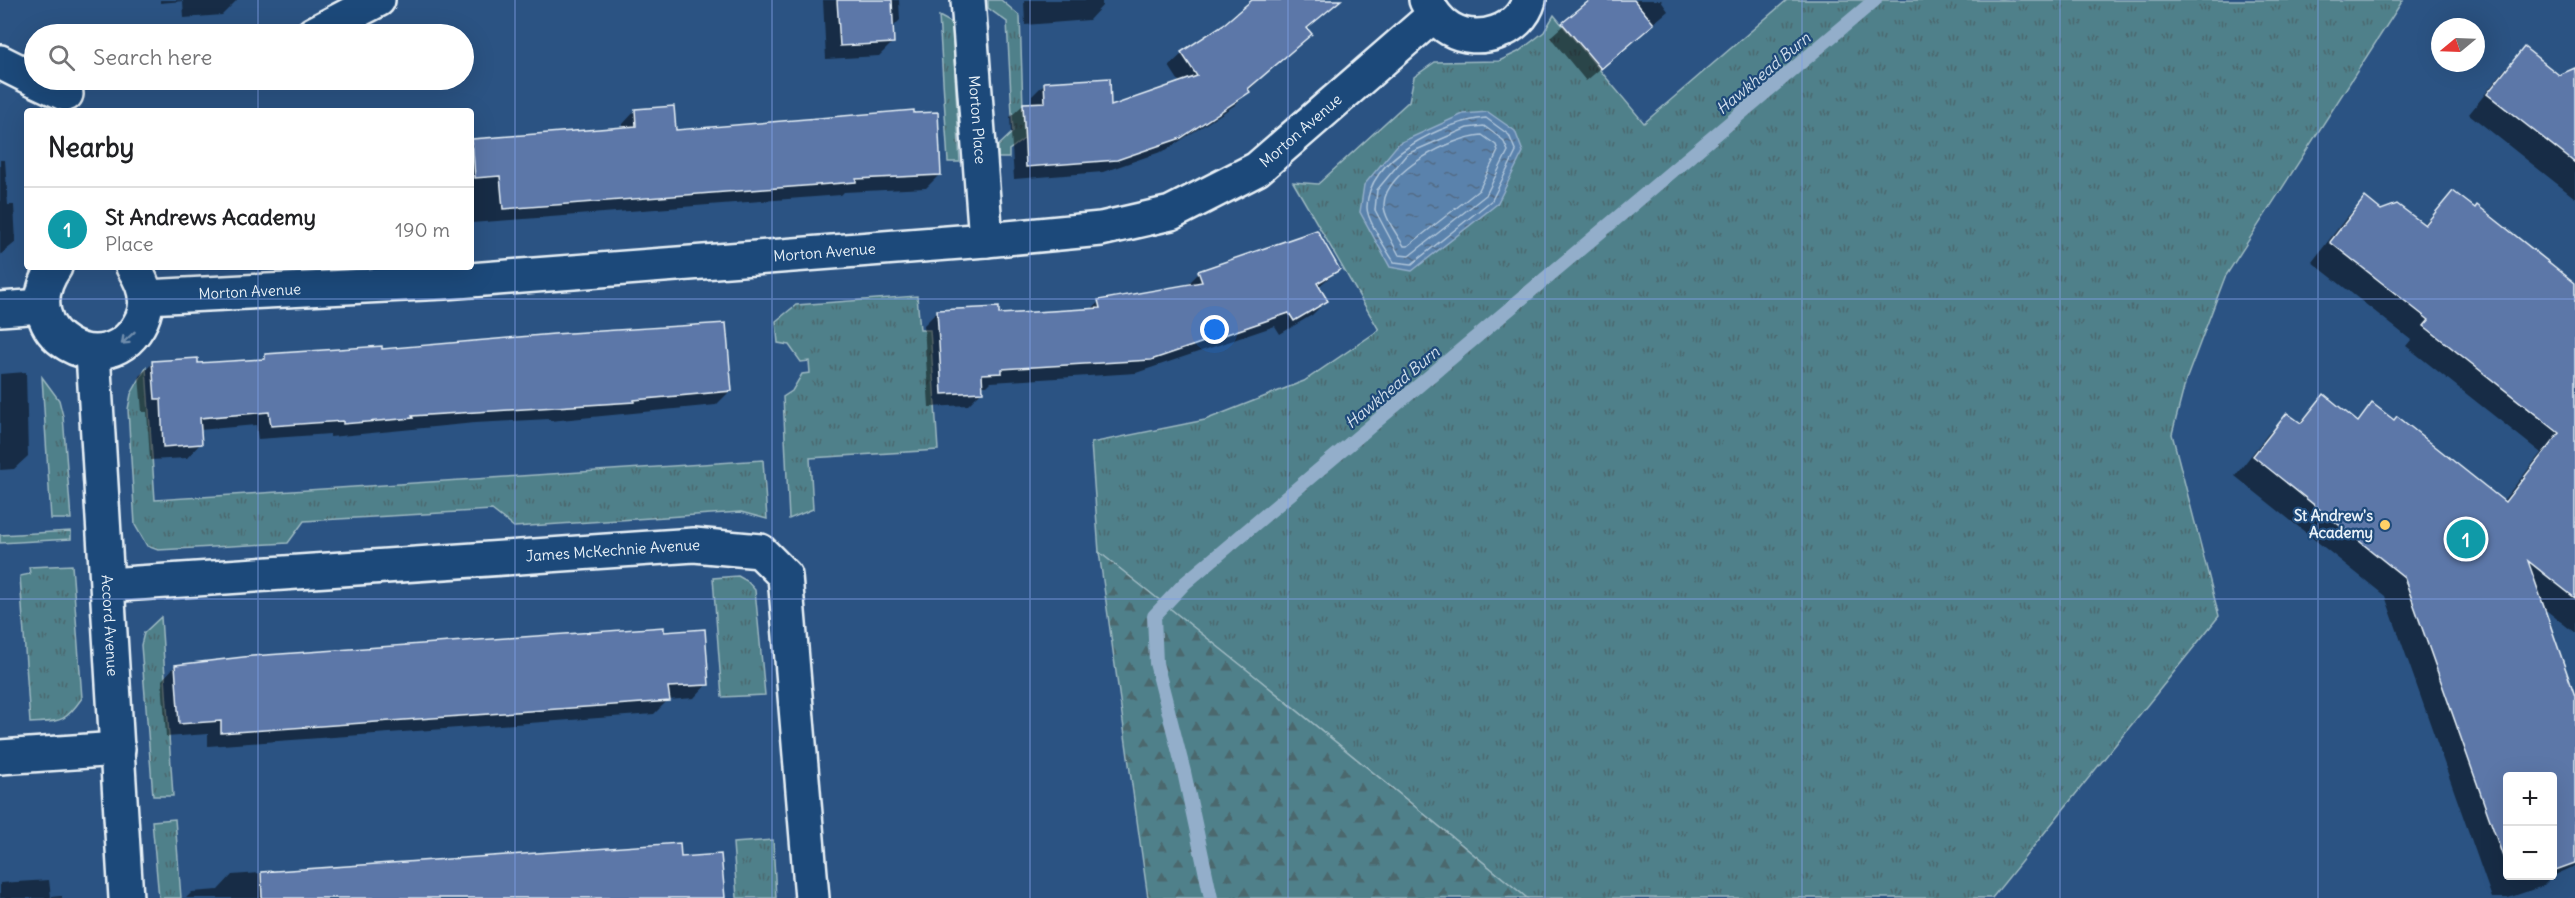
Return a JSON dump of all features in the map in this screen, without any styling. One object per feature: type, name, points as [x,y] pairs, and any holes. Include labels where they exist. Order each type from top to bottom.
[{"type":"street","name":"Morton Place","points":[[968,0],[986,240]]},
{"type":"street","points":[[1430,8],[1451,30],[1472,36],[1494,34],[1514,24],[1529,0]]},
{"type":"street","points":[[330,24],[369,2]]},
{"type":"street","name":"Morton Avenue","points":[[146,297],[445,282],[1101,229],[1171,213],[1257,169],[1430,8]]},
{"type":"street","points":[[0,62],[24,74]]},
{"type":"street","points":[[53,270],[47,278],[42,306],[54,334],[65,344],[93,353],[110,350],[125,343],[137,330],[146,297],[141,279],[134,270]]},
{"type":"street","points":[[0,309],[42,306]]},
{"type":"street","name":"Accord Avenue","points":[[93,353],[126,898]]},
{"type":"street","name":"James McKechnie Avenue","points":[[108,585],[694,545],[760,551],[784,576],[812,898]]},
{"type":"street","points":[[0,757],[118,749]]},
{"type":"green space","points":[[988,0],[1001,0],[1020,16],[1024,139],[1009,150],[1009,158],[998,158],[998,146],[1013,132],[1007,22],[988,8]]},
{"type":"green space","points":[[1787,0],[2403,0],[2225,277],[2186,380],[2172,434],[2219,616],[1992,898],[1527,898],[1099,552],[1091,443],[1205,420],[1304,381],[1379,330],[1293,182],[1318,184],[1409,101],[1414,77],[1435,62],[1499,61],[1518,52],[1544,32],[1554,15],[1644,123]]},
{"type":"green space","points":[[939,16],[952,23],[960,162],[948,162]]},
{"type":"green space","points":[[917,296],[920,330],[930,330],[938,450],[810,458],[813,509],[789,519],[783,397],[792,391],[802,374],[810,373],[809,361],[801,362],[789,345],[778,343],[776,321],[796,305]]},
{"type":"green space","points":[[146,368],[155,500],[763,460],[767,519],[741,512],[514,527],[492,510],[304,521],[288,543],[158,550],[147,546],[135,525],[128,409],[131,394]]},
{"type":"green space","points":[[42,377],[59,400],[63,416],[71,519],[51,519]]},
{"type":"green space","points":[[71,531],[71,539],[0,543],[0,535]]},
{"type":"green space","points":[[1099,552],[1256,677],[1527,898],[1148,898]]},
{"type":"green space","points":[[72,565],[82,698],[66,717],[60,720],[30,723],[20,576],[30,574],[29,567]]},
{"type":"green space","points":[[738,576],[747,581],[755,590],[765,695],[722,697],[713,578]]},
{"type":"green space","points":[[161,617],[173,796],[153,796],[141,645],[144,633]]},
{"type":"green space","points":[[175,819],[181,898],[159,898],[152,821]]},
{"type":"green space","points":[[773,840],[776,898],[737,898],[733,843]]},
{"type":"water","points":[[1488,112],[1515,131],[1523,152],[1497,204],[1412,271],[1390,267],[1360,212],[1364,185],[1399,143],[1463,114]]},
{"type":"building","points":[[837,0],[892,0],[894,43],[840,46]]},
{"type":"building","points":[[1252,0],[1341,0],[1307,28],[1312,34],[1248,89],[1250,92],[1181,138],[1117,160],[1026,167],[1023,103],[1045,102],[1044,82],[1110,78],[1111,106],[1197,76],[1181,52],[1224,24]]},
{"type":"building","points":[[1590,0],[1634,0],[1654,24],[1601,69],[1562,23]]},
{"type":"building","points":[[2524,47],[2559,75],[2575,68],[2575,163],[2487,94]]},
{"type":"building","points":[[674,106],[676,130],[914,110],[914,113],[938,112],[941,175],[856,179],[856,182],[503,209],[500,176],[475,178],[474,139],[636,126],[635,109]]},
{"type":"building","points":[[2453,191],[2475,208],[2477,205],[2575,283],[2575,598],[2528,561],[2575,696],[2575,863],[2557,870],[2557,772],[2503,772],[2503,857],[2404,577],[2253,456],[2287,413],[2301,423],[2324,394],[2358,422],[2372,403],[2394,420],[2397,416],[2505,502],[2559,433],[2424,326],[2429,320],[2330,242],[2365,197],[2381,210],[2397,204],[2425,225]]},
{"type":"building","points":[[1317,230],[1340,270],[1317,283],[1328,301],[1294,321],[1289,313],[1151,360],[1002,369],[1002,373],[982,374],[983,392],[942,394],[937,310],[999,307],[999,314],[1100,308],[1098,300],[1202,282],[1198,271]]},
{"type":"building","points":[[726,323],[732,391],[634,400],[634,402],[412,416],[413,418],[343,424],[343,421],[271,426],[269,412],[200,418],[202,444],[163,447],[161,399],[155,399],[152,361],[198,358],[198,363],[265,359],[265,354],[382,346],[382,349],[554,334]]},
{"type":"building","points":[[664,627],[664,632],[705,629],[709,685],[668,687],[670,701],[221,733],[221,721],[179,724],[175,665],[252,656]]},
{"type":"building","points":[[680,843],[681,857],[721,854],[725,898],[262,898],[261,872]]},
{"type":"waterway","name":"Hawkhead Burn","points":[[1211,898],[1184,772],[1156,663],[1154,616],[1185,583],[1875,0]]},
{"type":"place","name":"St Andrew's Academy","points":[[2385,525]]},
{"type":"place","name":"St Andrews Academy","points":[[2466,539]]}]
